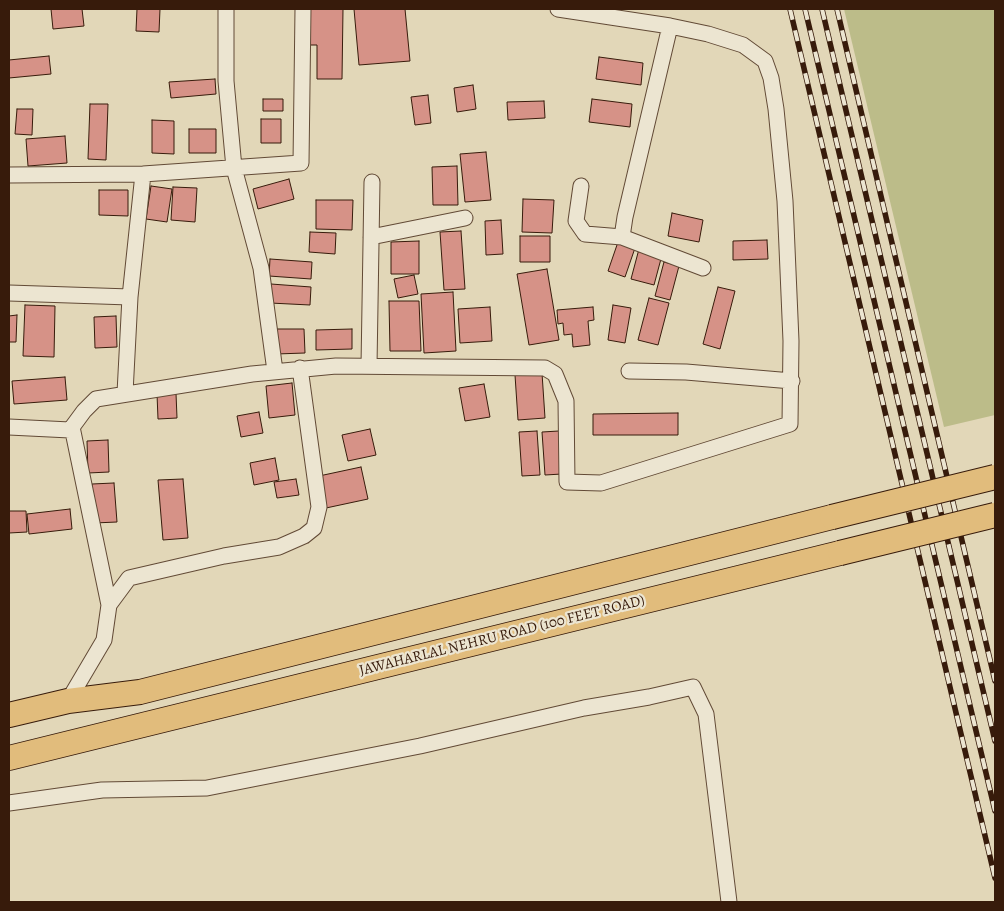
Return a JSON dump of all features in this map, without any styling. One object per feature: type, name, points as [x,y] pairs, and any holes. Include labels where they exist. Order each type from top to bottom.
[{"type":"main road","points":[[9,714],[68,701],[140,692],[832,516],[995,477]]},
{"type":"main road","name":"JAWAHARLAL NEHRU ROAD (100 FEET ROAD)","points":[[9,758],[995,515]]},
{"type":"street","points":[[226,9],[226,81],[234,168],[261,268],[275,371]]},
{"type":"street","points":[[9,175],[143,174],[301,163],[303,9]]},
{"type":"street","points":[[9,427],[70,430],[96,399],[125,393],[300,368],[369,366],[545,368],[555,374],[566,401],[567,482],[601,483],[790,424],[792,381],[785,201],[776,109],[771,78],[765,61],[743,45],[670,26],[558,9]]},
{"type":"street","points":[[622,237],[625,217],[670,26]]},
{"type":"street","points":[[125,393],[130,296],[143,174]]},
{"type":"street","points":[[369,366],[372,182]]},
{"type":"street","points":[[581,186],[576,221],[585,234],[622,237],[703,268]]},
{"type":"street","points":[[371,237],[465,218]]},
{"type":"street","points":[[9,293],[130,296]]},
{"type":"street","points":[[109,605],[129,578],[224,556],[279,547],[304,536],[314,528],[319,507],[300,368]]},
{"type":"street","points":[[629,370],[686,372],[792,381]]},
{"type":"street","points":[[68,701],[104,640],[109,605],[72,426]]},
{"type":"street","points":[[9,803],[102,790],[207,788],[420,746],[584,708],[649,697],[693,686],[706,714],[729,902]]},
{"type":"green space","points":[[844,9],[995,9],[995,415],[944,427]]},
{"type":"building","points":[[51,9],[82,9],[84,26],[53,29]]},
{"type":"building","points":[[137,9],[160,9],[159,32],[136,31]]},
{"type":"building","points":[[310,9],[343,9],[342,79],[317,79],[317,45],[309,45]]},
{"type":"building","points":[[354,9],[405,9],[410,61],[359,65]]},
{"type":"building","points":[[49,56],[51,74],[9,78],[9,60]]},
{"type":"building","points":[[599,57],[643,63],[641,85],[596,79]]},
{"type":"building","points":[[215,79],[216,94],[171,98],[169,82]]},
{"type":"building","points":[[473,85],[476,109],[457,112],[454,88]]},
{"type":"building","points":[[428,95],[431,123],[415,125],[411,97]]},
{"type":"building","points":[[263,99],[283,99],[283,111],[263,111]]},
{"type":"building","points":[[592,99],[632,104],[630,127],[589,122]]},
{"type":"building","points":[[544,101],[545,118],[508,120],[507,102]]},
{"type":"building","points":[[90,104],[108,104],[106,160],[88,159]]},
{"type":"building","points":[[17,109],[33,109],[32,135],[15,134]]},
{"type":"building","points":[[261,119],[281,119],[281,143],[261,143]]},
{"type":"building","points":[[152,120],[174,121],[174,154],[152,153]]},
{"type":"building","points":[[189,129],[216,129],[216,153],[189,153]]},
{"type":"building","points":[[65,136],[67,163],[28,166],[26,139]]},
{"type":"building","points":[[486,152],[491,200],[465,202],[460,154]]},
{"type":"building","points":[[457,166],[458,205],[433,205],[432,167]]},
{"type":"building","points":[[289,179],[294,199],[258,209],[253,189]]},
{"type":"building","points":[[151,186],[172,189],[167,222],[146,219]]},
{"type":"building","points":[[173,187],[197,188],[195,222],[171,220]]},
{"type":"building","points":[[99,190],[128,190],[128,216],[99,215]]},
{"type":"building","points":[[523,199],[554,200],[552,233],[522,232]]},
{"type":"building","points":[[316,200],[353,200],[352,230],[316,229]]},
{"type":"building","points":[[672,213],[703,220],[699,242],[668,236]]},
{"type":"building","points":[[501,220],[503,254],[486,255],[485,221]]},
{"type":"building","points":[[461,231],[465,289],[444,290],[440,232]]},
{"type":"building","points":[[310,232],[336,233],[335,254],[309,252]]},
{"type":"building","points":[[520,236],[550,236],[550,262],[520,262]]},
{"type":"building","points":[[767,240],[768,259],[733,260],[733,241]]},
{"type":"building","points":[[419,241],[419,274],[391,274],[391,242]]},
{"type":"building","points":[[618,242],[635,248],[625,277],[608,271]]},
{"type":"building","points":[[639,249],[662,255],[654,285],[631,279]]},
{"type":"building","points":[[270,259],[312,262],[311,279],[269,276]]},
{"type":"building","points":[[664,262],[679,266],[670,300],[655,296]]},
{"type":"building","points":[[547,269],[559,340],[529,345],[517,274]]},
{"type":"building","points":[[414,275],[418,294],[398,298],[394,279]]},
{"type":"building","points":[[271,284],[311,287],[310,305],[270,303]]},
{"type":"building","points":[[718,287],[735,291],[720,349],[703,344]]},
{"type":"building","points":[[453,292],[456,351],[424,353],[421,294]]},
{"type":"building","points":[[649,298],[669,303],[658,345],[638,340]]},
{"type":"building","points":[[389,301],[419,301],[421,351],[390,351]]},
{"type":"building","points":[[25,305],[55,306],[54,357],[23,356]]},
{"type":"building","points":[[613,305],[631,308],[625,343],[608,340]]},
{"type":"building","points":[[490,307],[492,341],[460,343],[458,309]]},
{"type":"building","points":[[593,307],[594,320],[588,321],[590,345],[573,347],[572,334],[564,335],[563,323],[558,324],[557,310]]},
{"type":"building","points":[[17,315],[16,342],[9,342],[9,316]]},
{"type":"building","points":[[116,316],[117,347],[95,348],[94,317]]},
{"type":"building","points":[[275,329],[304,329],[305,353],[276,354]]},
{"type":"building","points":[[352,329],[352,349],[316,350],[316,330]]},
{"type":"building","points":[[542,373],[545,418],[518,420],[515,375]]},
{"type":"building","points":[[65,377],[67,400],[14,404],[12,381]]},
{"type":"building","points":[[292,383],[295,415],[269,418],[266,386]]},
{"type":"building","points":[[484,384],[490,417],[465,421],[459,388]]},
{"type":"building","points":[[176,393],[177,418],[158,419],[157,394]]},
{"type":"building","points":[[259,412],[263,433],[241,437],[237,416]]},
{"type":"building","points":[[678,413],[678,435],[593,435],[593,414]]},
{"type":"building","points":[[370,429],[376,455],[348,461],[342,435]]},
{"type":"building","points":[[537,431],[540,475],[522,476],[519,432]]},
{"type":"building","points":[[559,431],[562,474],[545,475],[542,432]]},
{"type":"building","points":[[108,440],[109,472],[88,473],[87,441]]},
{"type":"building","points":[[275,458],[279,480],[254,485],[250,463]]},
{"type":"building","points":[[361,467],[368,499],[326,508],[319,476]]},
{"type":"building","points":[[183,479],[188,538],[163,540],[158,480]]},
{"type":"building","points":[[296,479],[299,495],[277,498],[274,482]]},
{"type":"building","points":[[114,483],[117,522],[94,523],[92,484]]},
{"type":"building","points":[[70,509],[72,529],[29,534],[27,514]]},
{"type":"building","points":[[9,511],[26,511],[27,532],[9,533]]},
{"type":"railway","points":[[790,9],[995,878]]},
{"type":"railway","points":[[805,9],[995,811]]},
{"type":"railway","points":[[822,9],[995,741]]},
{"type":"railway","points":[[837,9],[995,681]]}]
